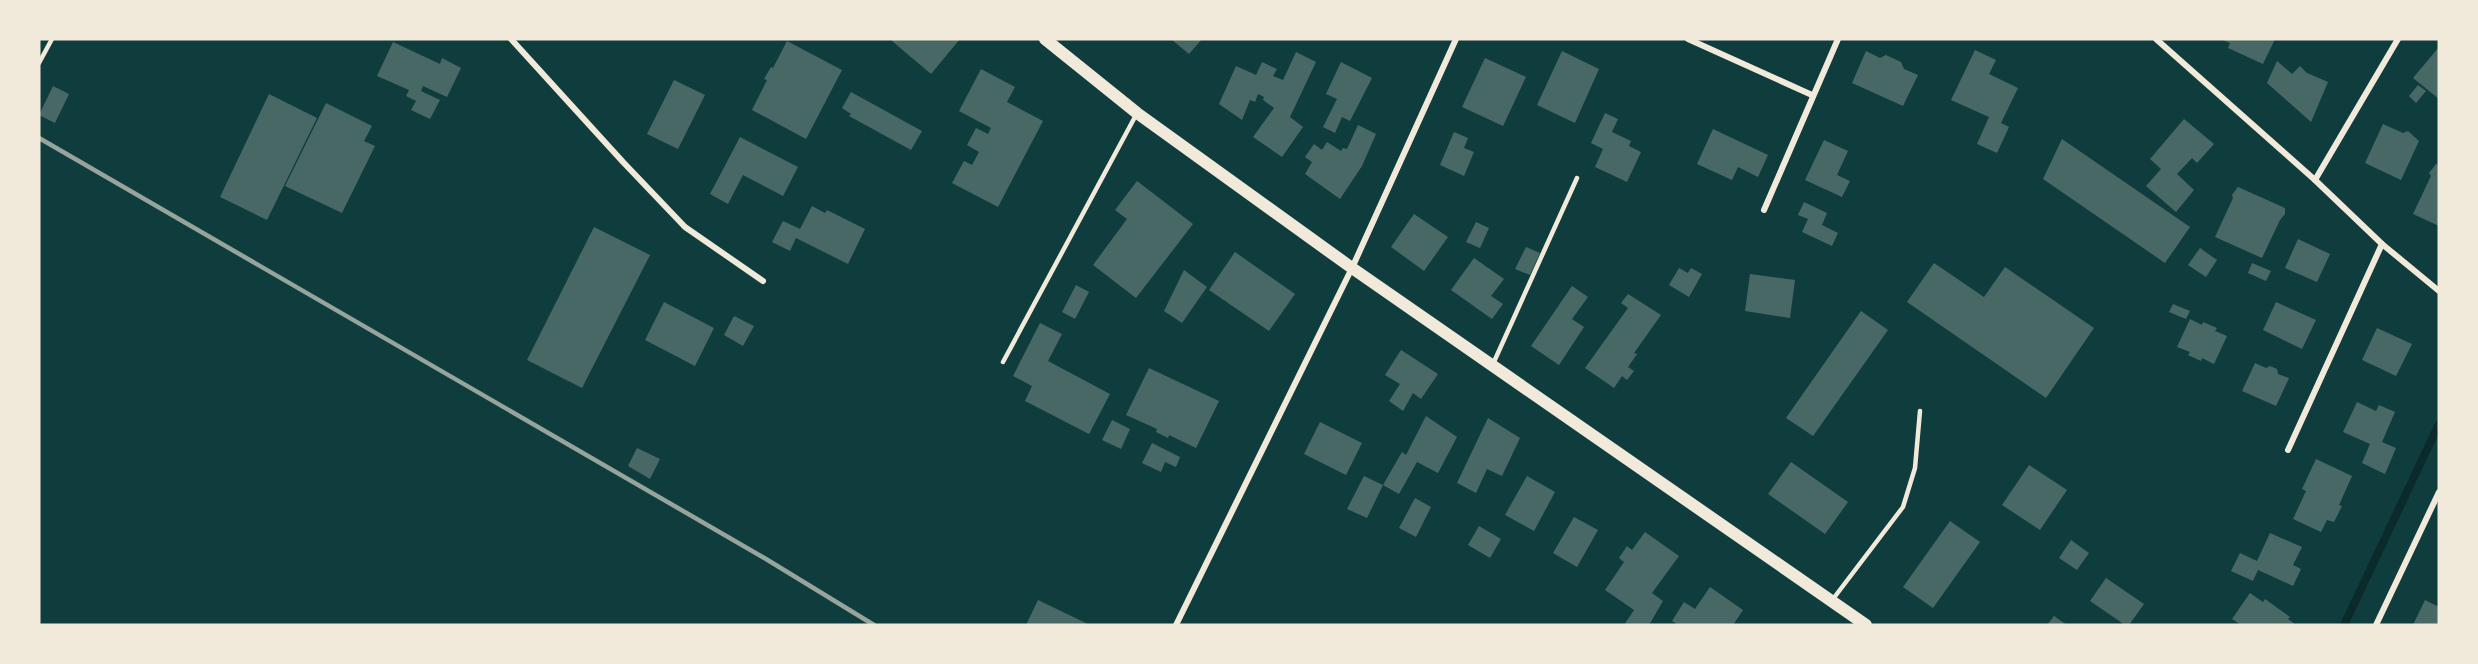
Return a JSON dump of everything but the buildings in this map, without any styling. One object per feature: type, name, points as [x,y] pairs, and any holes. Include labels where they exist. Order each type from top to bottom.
[{"type":"main road","points":[[1045,39],[1137,112],[1352,268],[1866,625]]},
{"type":"street","points":[[511,39],[685,227],[764,281]]},
{"type":"street","points":[[1176,625],[1352,268],[1456,39]]},
{"type":"street","points":[[1688,39],[1812,96]]},
{"type":"street","points":[[1764,210],[1838,39]]},
{"type":"street","points":[[2156,39],[2315,180],[2382,244],[2439,291]]},
{"type":"street","points":[[2315,180],[2398,39]]},
{"type":"street","points":[[2288,450],[2382,244]]},
{"type":"street","points":[[2376,625],[2439,492]]},
{"type":"lane","points":[[39,63],[52,39]]},
{"type":"lane","points":[[1003,362],[1137,112]]},
{"type":"lane","points":[[1493,365],[1577,178]]},
{"type":"lane","points":[[1831,601],[1903,507],[1915,468],[1920,411]]},
{"type":"waterway","points":[[2344,625],[2439,424]]},
{"type":"railway","points":[[39,138],[766,559],[874,625]]}]
